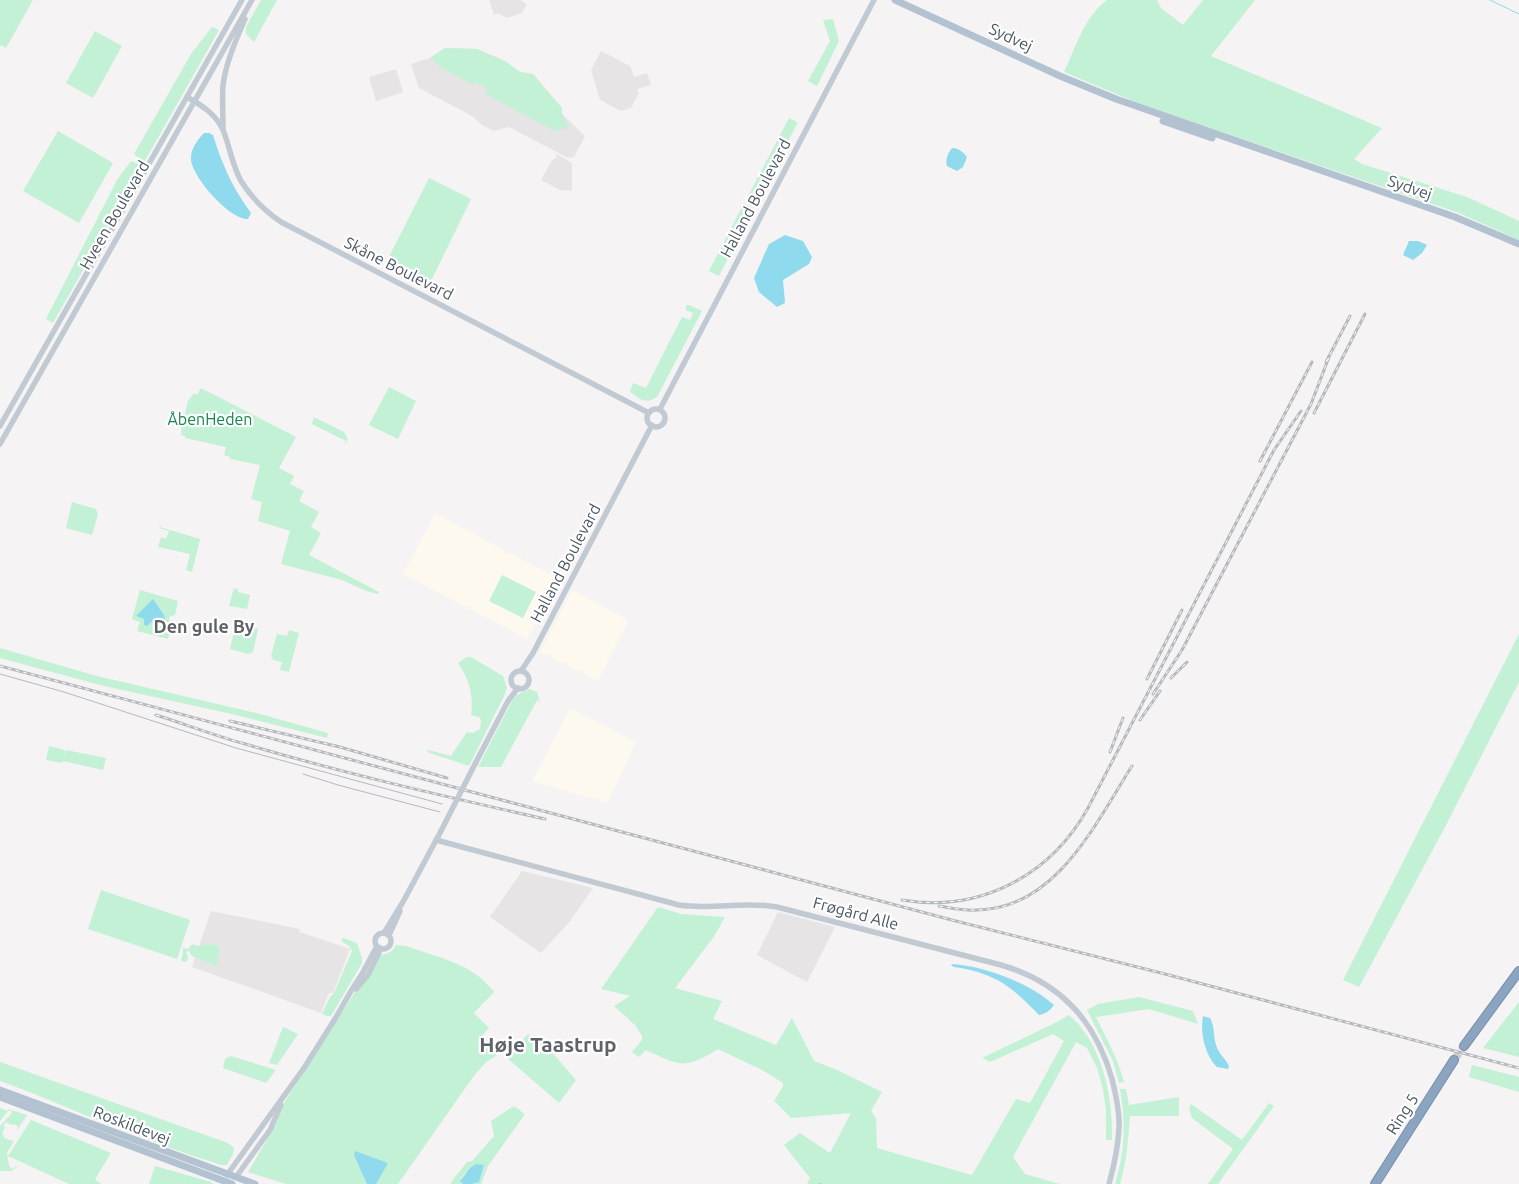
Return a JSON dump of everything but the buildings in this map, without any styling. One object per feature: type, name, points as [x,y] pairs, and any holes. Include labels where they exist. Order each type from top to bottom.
[{"type":"highway","points":[[1464,1046],[1519,971]]},
{"type":"highway","name":"Ring 5","points":[[1375,1184],[1454,1060]]},
{"type":"main road","name":"Sydvej","points":[[895,0],[1152,117],[1245,149],[1289,160],[1455,217],[1519,244]]},
{"type":"main road","name":"Roskildevej","points":[[0,1090],[227,1174],[234,1181]]},
{"type":"main road","name":"Roskildevej","points":[[0,1097],[234,1181],[255,1184]]},
{"type":"street","name":"Hveen Boulevard","points":[[0,426],[242,0]]},
{"type":"street","name":"Hveen Boulevard","points":[[0,444],[253,0]]},
{"type":"street","points":[[223,130],[223,94],[226,72],[233,47],[253,0]]},
{"type":"street","name":"Halland Boulevard","points":[[660,410],[874,0]]},
{"type":"street","name":"Skåne Boulevard","points":[[187,97],[214,116],[223,130],[232,161],[241,180],[261,206],[281,222],[648,413]]},
{"type":"street","points":[[653,409],[660,410],[665,415],[664,422],[660,426],[652,426],[648,420],[648,413],[653,409]]},
{"type":"street","name":"Halland Boulevard","points":[[523,672],[652,426]]},
{"type":"street","points":[[516,672],[523,672],[529,678],[528,684],[524,688],[515,687],[511,680],[512,675],[516,672]]},
{"type":"street","points":[[387,934],[515,687]]},
{"type":"street","name":"Frøgård Alle","points":[[436,840],[679,905],[702,907],[755,904],[777,907],[1016,970],[1041,981],[1067,1000],[1088,1024],[1108,1065],[1116,1097],[1120,1126],[1116,1158],[1108,1184]]},
{"type":"street","points":[[380,933],[387,934],[391,942],[390,945],[386,948],[379,947],[375,942],[376,936],[380,933]]},
{"type":"street","points":[[227,1174],[304,1068],[379,947]]},
{"type":"street","points":[[234,1181],[270,1130],[283,1098]]},
{"type":"shaded area","points":[[489,0],[520,0],[527,4],[522,13],[507,18],[498,13],[494,15]]},
{"type":"shaded area","points":[[445,48],[477,49],[505,61],[520,72],[533,74],[562,108],[562,114],[585,136],[574,157],[568,158],[509,127],[494,131],[482,125],[472,116],[419,88],[411,64],[430,58]]},
{"type":"shaded area","points":[[601,51],[630,66],[634,77],[647,73],[651,85],[637,89],[639,93],[631,108],[621,111],[600,100],[591,70]]},
{"type":"shaded area","points":[[396,69],[403,92],[376,101],[369,77]]},
{"type":"shaded area","points":[[555,153],[572,163],[572,191],[560,190],[541,180],[552,160],[556,158]]},
{"type":"shaded area","points":[[435,513],[559,579],[527,639],[403,574]]},
{"type":"shaded area","points":[[572,590],[629,620],[598,681],[540,652]]},
{"type":"shaded area","points":[[570,708],[636,742],[608,803],[532,781]]},
{"type":"shaded area","points":[[522,871],[593,888],[570,921],[541,953],[490,917]]},
{"type":"shaded area","points":[[211,911],[300,929],[299,932],[350,949],[333,993],[329,993],[321,1013],[192,967]]},
{"type":"shaded area","points":[[778,912],[835,927],[807,982],[757,955]]},
{"type":"green space","points":[[0,0],[33,0],[6,48],[0,45]]},
{"type":"green space","points":[[261,0],[277,0],[254,42],[246,34],[246,27]]},
{"type":"green space","points":[[1107,0],[1157,0],[1161,8],[1183,25],[1203,0],[1255,0],[1211,56],[1382,128],[1354,159],[1362,164],[1467,197],[1519,221],[1519,240],[1459,213],[1140,104],[1064,72],[1086,24]]},
{"type":"green space","points":[[833,19],[839,41],[817,86],[808,81],[830,41],[823,20]]},
{"type":"green space","points":[[212,27],[219,30],[53,323],[46,319],[117,180],[131,161],[136,163],[138,158],[134,154],[191,54]]},
{"type":"green space","points":[[95,31],[122,46],[93,98],[66,83]]},
{"type":"green space","points":[[445,48],[477,49],[505,61],[520,72],[533,74],[562,108],[562,114],[569,127],[555,131],[485,94],[487,88],[476,83],[474,85],[443,69],[430,58]]},
{"type":"green space","points":[[789,118],[797,122],[797,124],[756,202],[747,198]]},
{"type":"green space","points":[[58,131],[113,163],[79,223],[23,191]]},
{"type":"green space","points":[[429,178],[471,199],[430,283],[387,261]]},
{"type":"green space","points":[[744,203],[753,208],[719,276],[709,271]]},
{"type":"green space","points":[[686,305],[702,311],[657,397],[649,401],[643,400],[630,392],[633,383],[646,388],[682,317],[690,320],[693,313],[686,310]]},
{"type":"green space","points":[[389,387],[416,401],[398,439],[369,425]]},
{"type":"green space","name":"ÅbenHeden","points":[[201,388],[296,437],[279,468],[294,476],[290,484],[304,491],[299,501],[319,512],[311,527],[321,533],[309,555],[379,592],[378,594],[366,591],[342,580],[281,564],[290,531],[258,521],[262,502],[251,499],[260,465],[230,459],[230,457],[224,455],[226,447],[185,438],[185,436],[181,435],[183,413],[185,414],[188,401],[194,393],[197,395]]},
{"type":"green space","points":[[314,417],[344,432],[348,439],[343,448],[346,441],[312,424]]},
{"type":"green space","points":[[72,502],[96,509],[98,514],[92,535],[66,528]]},
{"type":"green space","points":[[160,527],[200,539],[192,572],[186,570],[190,554],[158,547],[161,537],[166,539],[169,531]]},
{"type":"green space","points":[[502,575],[536,592],[523,618],[489,601]]},
{"type":"green space","points":[[234,588],[239,590],[238,592],[250,595],[247,609],[229,606]]},
{"type":"green space","points":[[140,590],[178,601],[175,615],[170,616],[169,620],[172,622],[168,639],[137,631],[140,622],[132,619]]},
{"type":"green space","points":[[236,623],[258,629],[253,652],[249,654],[230,649]]},
{"type":"green space","points":[[289,630],[299,633],[289,672],[280,670],[282,662],[273,660],[271,656],[277,634],[287,636]]},
{"type":"green space","points":[[1519,634],[1519,682],[1445,827],[1359,987],[1343,980]]},
{"type":"green space","points":[[0,648],[97,676],[260,714],[328,733],[327,738],[232,714],[104,686],[0,658]]},
{"type":"green space","points":[[467,657],[471,657],[503,676],[507,688],[469,766],[427,752],[428,750],[451,756],[467,732],[473,733],[480,729],[481,720],[479,717],[471,715],[472,701],[470,688],[458,663]]},
{"type":"green space","points":[[529,689],[537,692],[540,702],[537,700],[501,767],[478,767],[512,701],[517,695]]},
{"type":"green space","points":[[49,746],[65,750],[64,756],[66,750],[106,758],[103,770],[63,761],[62,763],[46,760]]},
{"type":"green space","points":[[101,890],[190,920],[177,959],[88,929]]},
{"type":"green space","points":[[658,907],[681,914],[725,917],[715,935],[675,988],[722,1001],[713,1019],[776,1045],[792,1018],[814,1061],[882,1092],[871,1111],[876,1118],[877,1148],[972,1175],[1016,1099],[1030,1103],[1064,1041],[1053,1034],[990,1062],[982,1058],[1069,1015],[1089,1038],[1106,1080],[1111,1111],[1112,1140],[1106,1140],[1106,1110],[1097,1068],[1087,1048],[1076,1042],[1013,1157],[1025,1174],[1060,1184],[807,1184],[810,1178],[784,1145],[800,1133],[830,1153],[851,1113],[791,1118],[774,1101],[783,1083],[762,1070],[718,1049],[690,1063],[667,1060],[646,1050],[639,1057],[632,1052],[642,1040],[642,1036],[635,1025],[614,1006],[630,996],[601,989]]},
{"type":"green space","points":[[343,938],[357,943],[362,963],[331,1016],[327,1016],[322,1014],[334,993],[352,951],[349,946],[341,941]]},
{"type":"green space","points":[[209,943],[220,947],[216,966],[192,956],[189,951],[186,952],[187,961],[181,960],[183,948],[188,949],[192,944],[199,946]]},
{"type":"green space","points":[[396,945],[406,946],[442,958],[466,968],[486,982],[494,992],[474,1013],[489,1028],[482,1036],[502,1052],[486,1062],[473,1077],[398,1184],[286,1184],[248,1172],[277,1122],[285,1101],[355,992],[367,977],[379,955],[389,953]]},
{"type":"green space","points":[[1139,997],[1193,1011],[1198,1024],[1149,1009],[1096,1017],[1122,1074],[1124,1082],[1119,1083],[1113,1061],[1087,1010],[1098,1004]]},
{"type":"green space","points":[[1519,1002],[1519,1057],[1483,1048]]},
{"type":"green space","points":[[283,1027],[298,1034],[277,1065],[269,1063]]},
{"type":"green space","points":[[528,1034],[549,1049],[576,1080],[559,1103],[506,1057]]},
{"type":"green space","points":[[231,1056],[276,1070],[266,1083],[223,1068],[225,1059]]},
{"type":"green space","points":[[0,1062],[228,1143],[234,1148],[233,1154],[227,1165],[221,1165],[156,1143],[92,1118],[0,1081]]},
{"type":"green space","points":[[1472,1065],[1519,1077],[1519,1092],[1469,1077]]},
{"type":"green space","points":[[1120,1089],[1126,1089],[1129,1105],[1179,1097],[1179,1116],[1130,1116],[1124,1167],[1120,1184],[1115,1184],[1124,1137]]},
{"type":"green space","points":[[1269,1103],[1274,1106],[1218,1184],[1208,1184],[1233,1149],[1192,1118],[1189,1108],[1191,1104],[1242,1140]]},
{"type":"green space","points":[[514,1106],[525,1114],[488,1166],[481,1184],[472,1184],[479,1182],[484,1166],[480,1165],[468,1171],[460,1180],[463,1184],[451,1184],[467,1162],[472,1161],[494,1136],[491,1121]]},
{"type":"green space","points":[[0,1108],[8,1111],[0,1121]]},
{"type":"green space","points":[[8,1109],[27,1115],[16,1132],[18,1127],[16,1125],[7,1122],[3,1125],[5,1127],[2,1134],[4,1138],[14,1141],[7,1153],[9,1166],[12,1169],[19,1165],[12,1171],[0,1171],[0,1126],[12,1113]]},
{"type":"green space","points":[[31,1120],[111,1153],[95,1179],[101,1184],[69,1184],[8,1156]]},
{"type":"green space","points":[[155,1166],[211,1182],[213,1184],[149,1184]]},
{"type":"water","points":[[204,133],[213,135],[229,176],[251,213],[248,219],[232,213],[213,197],[193,168],[191,160],[193,149]]},
{"type":"water","points":[[952,148],[961,151],[967,157],[963,167],[957,171],[946,164],[947,157]]},
{"type":"water","points":[[785,235],[803,241],[812,257],[809,264],[783,280],[785,303],[777,307],[759,292],[754,278],[769,244]]},
{"type":"water","points":[[1409,241],[1418,241],[1427,245],[1422,253],[1413,260],[1403,255]]},
{"type":"water","points":[[153,599],[164,615],[166,623],[161,625],[155,619],[147,626],[144,625],[144,619],[136,616]]},
{"type":"water","points":[[952,964],[978,968],[1006,977],[1044,997],[1054,1005],[1047,1012],[1039,1015],[1020,996],[1001,982],[981,973],[954,967]]},
{"type":"water","points":[[1203,1016],[1210,1018],[1217,1048],[1229,1066],[1228,1069],[1217,1067],[1209,1056],[1203,1036]]},
{"type":"water","points":[[355,1151],[388,1163],[376,1184],[367,1184],[354,1155]]},
{"type":"water","points":[[476,1164],[484,1165],[479,1182],[463,1184],[460,1181],[470,1168]]},
{"type":"waterway","points":[[1490,0],[1519,14]]},
{"type":"tunnel","points":[[1454,1060],[1464,1046]]},
{"type":"tram line","points":[[0,674],[64,692],[236,748],[442,804]]},
{"type":"tram line","points":[[303,774],[440,812]]},
{"type":"railway","points":[[1314,413],[1365,314]]},
{"type":"railway","points":[[1326,362],[1350,316]]},
{"type":"railway","points":[[1153,694],[1182,650],[1311,404],[1329,357]]},
{"type":"railway","points":[[1260,461],[1312,362]]},
{"type":"railway","points":[[902,900],[931,903],[959,901],[985,895],[1010,884],[1033,870],[1054,853],[1072,832],[1088,808],[1274,450],[1301,411]]},
{"type":"railway","points":[[1147,679],[1182,610]]},
{"type":"railway","points":[[1171,678],[1187,662]]},
{"type":"railway","points":[[0,666],[948,919],[1165,974],[1519,1068]]},
{"type":"railway","points":[[1140,720],[1160,691]]},
{"type":"railway","points":[[156,715],[231,740],[317,764],[545,819]]},
{"type":"railway","points":[[1110,752],[1123,718]]},
{"type":"railway","points":[[230,721],[340,747],[447,778]]},
{"type":"railway","points":[[939,906],[977,910],[1005,906],[1029,895],[1051,879],[1088,837],[1132,766]]},
{"type":"district","name":"Den gule By","points":[[204,626]]},
{"type":"district","name":"Høje Taastrup","points":[[548,1044]]}]
